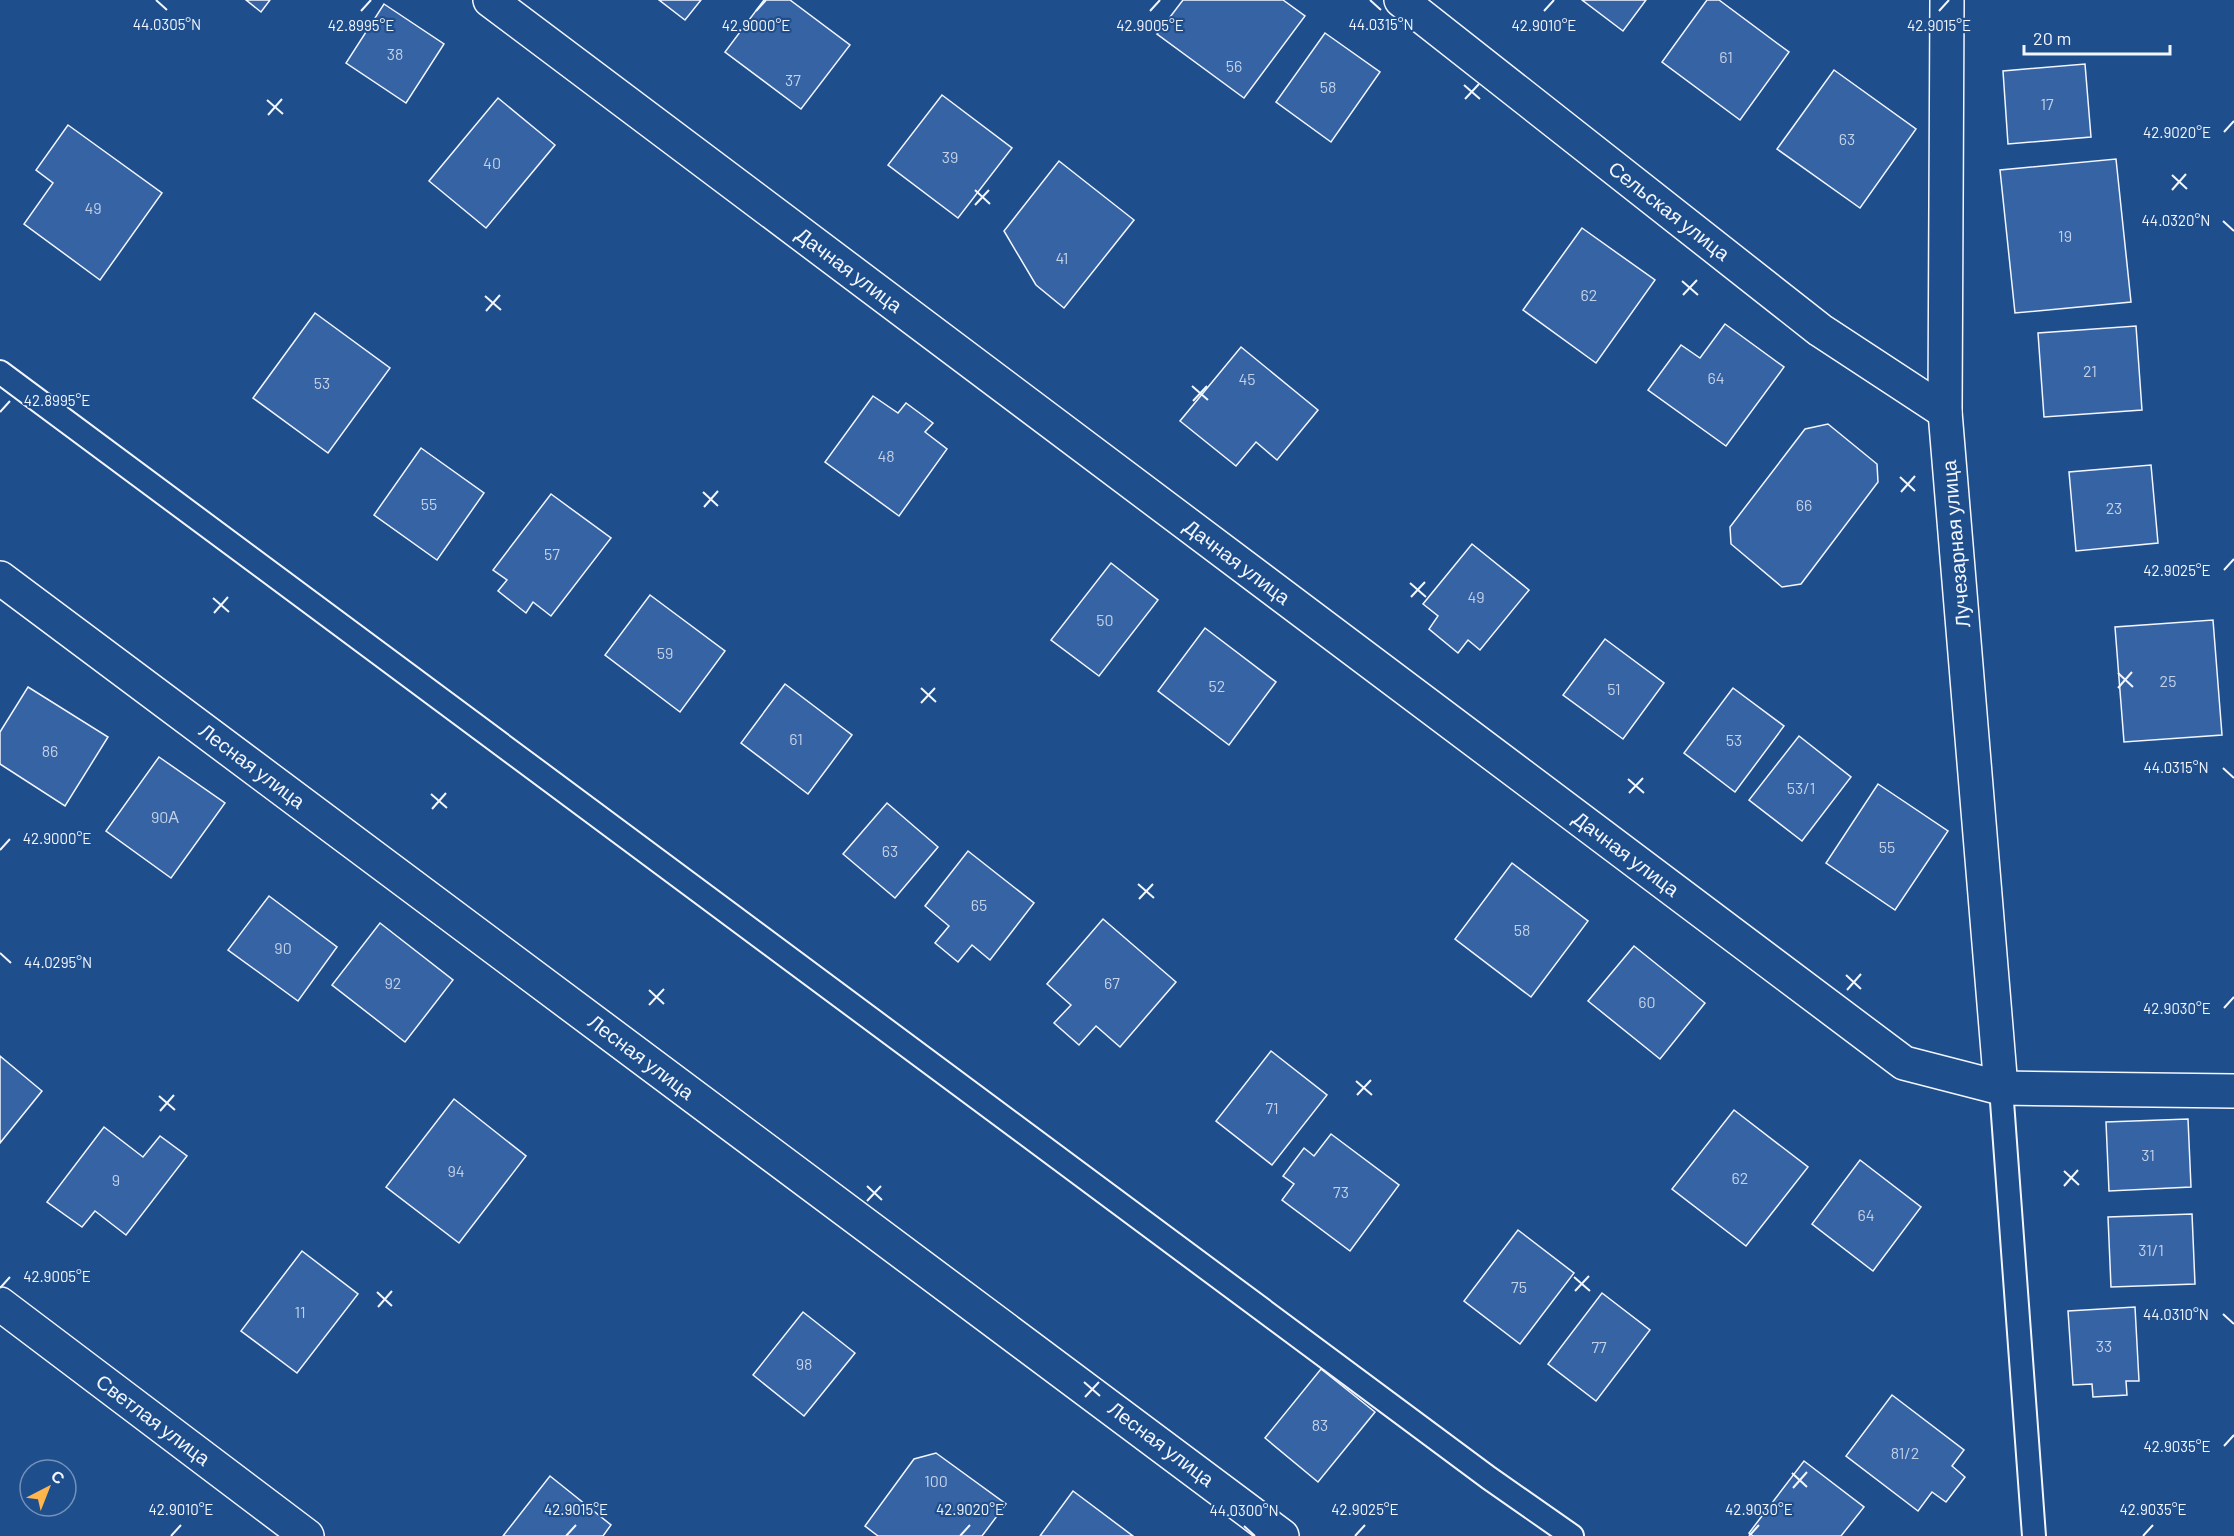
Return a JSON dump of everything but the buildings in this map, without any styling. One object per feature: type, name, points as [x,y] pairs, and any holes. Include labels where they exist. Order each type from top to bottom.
[{"type":"street","name":"Дачная улица","points":[[490,0],[1904,1063],[2001,1088],[2234,1091]]},
{"type":"street","name":"Сельская улица","points":[[1401,0],[1820,330],[1944,412]]},
{"type":"street","name":"Лучезарная улица","points":[[1947,0],[1944,412],[2001,1088]]},
{"type":"street","name":"Лесная улица","points":[[0,578],[1282,1536]]},
{"type":"street","name":"Светлая улица","points":[[0,1304],[307,1536]]},
{"type":"lane","points":[[0,372],[1479,1471],[1572,1536]]},
{"type":"lane","points":[[2001,1088],[2034,1536]]}]
